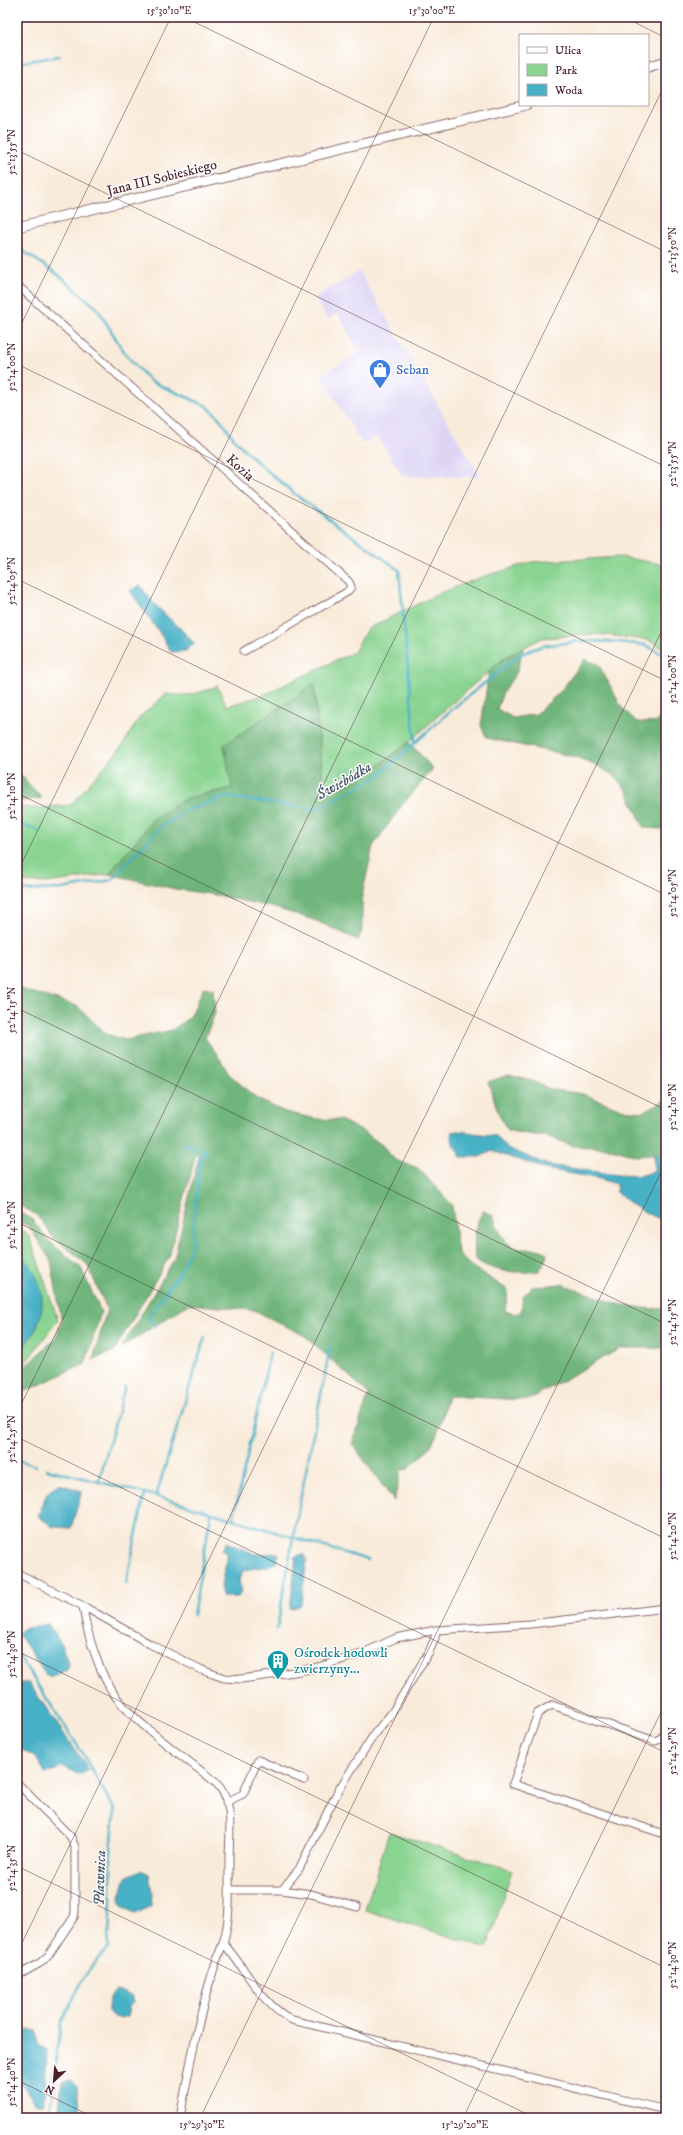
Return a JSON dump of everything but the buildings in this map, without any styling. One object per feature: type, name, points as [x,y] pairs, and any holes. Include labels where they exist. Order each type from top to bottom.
[{"type":"street","points":[[649,67],[666,61]]},
{"type":"street","name":"Jana III Sobieskiego","points":[[17,227],[522,106]]},
{"type":"street","name":"Kozia","points":[[17,285],[349,582],[350,587],[347,592],[244,651]]},
{"type":"street","points":[[17,1574],[83,1606],[185,1662],[224,1678],[233,1679],[294,1672],[318,1667],[361,1654],[396,1638],[436,1630],[530,1624],[666,1608]]},
{"type":"street","points":[[83,1606],[84,1616],[106,1682],[116,1698],[144,1724],[215,1782],[222,1790],[226,1802],[230,1830],[227,1923],[205,2000],[180,2118]]},
{"type":"street","points":[[282,1890],[299,1869],[338,1791],[375,1733],[391,1714],[429,1652],[435,1638],[436,1630]]},
{"type":"street","points":[[661,1833],[513,1784],[538,1713],[552,1705],[655,1741],[660,1739],[666,1732]]},
{"type":"street","points":[[226,1802],[243,1794],[258,1760],[304,1780]]},
{"type":"street","points":[[17,1783],[72,1837],[75,1847],[74,1917],[48,1956],[40,1963],[17,1976]]},
{"type":"street","points":[[229,1890],[282,1890],[311,1894],[357,1907]]},
{"type":"street","points":[[222,1943],[234,1955],[248,1978],[268,2003],[292,2020],[666,2110]]},
{"type":"shaded area","points":[[359,271],[480,477],[403,476],[377,436],[362,444],[321,376],[359,352],[338,313],[328,319],[314,298]]},
{"type":"green space","points":[[621,557],[666,565],[666,650],[648,640],[598,634],[542,638],[506,657],[409,742],[363,778],[324,792],[314,685],[232,788],[187,798],[155,817],[109,874],[47,883],[17,882],[17,807],[39,808],[71,805],[122,746],[140,717],[166,694],[192,694],[217,686],[227,706],[261,696],[354,652],[367,629],[440,593],[482,577],[532,562]]},
{"type":"green space","points":[[523,648],[517,672],[503,692],[497,709],[513,718],[536,714],[560,692],[585,659],[599,665],[622,708],[637,722],[655,723],[666,711],[666,826],[663,829],[644,828],[627,791],[616,777],[598,766],[576,757],[487,738],[481,726],[489,671],[506,657]]},
{"type":"green space","points":[[314,684],[324,792],[363,778],[409,742],[433,769],[402,805],[373,846],[362,896],[362,931],[358,940],[314,920],[275,908],[216,895],[175,889],[109,874],[155,817],[187,798],[232,788],[224,745]]},
{"type":"green space","points":[[17,771],[42,798],[23,801],[17,799]]},
{"type":"green space","points":[[204,987],[213,989],[215,1013],[205,1038],[229,1074],[257,1099],[285,1112],[316,1119],[340,1120],[364,1132],[382,1145],[395,1160],[418,1168],[452,1205],[458,1254],[471,1266],[508,1290],[505,1311],[515,1314],[521,1312],[523,1296],[532,1287],[561,1284],[618,1304],[650,1309],[666,1307],[666,1348],[621,1348],[528,1400],[448,1396],[437,1435],[422,1456],[408,1469],[401,1470],[394,1501],[352,1444],[369,1394],[305,1336],[254,1310],[189,1304],[122,1347],[174,1259],[199,1156],[196,1153],[169,1257],[114,1351],[93,1360],[107,1309],[87,1264],[52,1236],[37,1215],[17,1204],[17,988],[77,1006],[106,1034],[126,1040],[172,1030],[190,1017]]},
{"type":"green space","points":[[508,1075],[533,1081],[549,1089],[583,1094],[624,1110],[642,1112],[666,1100],[666,1154],[636,1156],[608,1148],[574,1146],[548,1137],[509,1131],[499,1114],[488,1082]]},
{"type":"green space","points":[[17,1211],[32,1219],[49,1241],[81,1268],[101,1312],[85,1364],[17,1395],[17,1374],[55,1339],[62,1322],[51,1261],[29,1226],[17,1221]]},
{"type":"green space","points":[[483,1211],[493,1215],[503,1237],[511,1245],[516,1248],[535,1249],[547,1253],[545,1262],[539,1271],[505,1271],[480,1263],[475,1258],[475,1234]]},
{"type":"green space","points":[[17,1227],[29,1235],[58,1320],[26,1362],[17,1369]]},
{"type":"green space","points":[[389,1832],[512,1870],[487,1948],[365,1910]]},
{"type":"water","points":[[140,585],[152,601],[195,644],[189,647],[186,651],[171,652],[130,591]]},
{"type":"water","points":[[458,1131],[496,1136],[507,1148],[548,1165],[618,1175],[639,1176],[654,1172],[654,1155],[666,1154],[666,1219],[655,1217],[640,1209],[617,1193],[616,1184],[600,1179],[545,1169],[492,1151],[480,1157],[461,1157],[453,1144],[451,1132]]},
{"type":"water","points":[[17,1249],[28,1262],[35,1275],[40,1288],[42,1301],[41,1314],[36,1327],[28,1340],[17,1353]]},
{"type":"water","points":[[59,1484],[82,1491],[71,1528],[53,1527],[38,1516],[47,1493]]},
{"type":"water","points":[[227,1542],[255,1554],[279,1553],[277,1561],[270,1566],[243,1571],[239,1580],[241,1592],[238,1597],[222,1597],[221,1585],[226,1565],[226,1553],[222,1550]]},
{"type":"water","points":[[304,1554],[307,1560],[301,1605],[290,1609],[296,1556]]},
{"type":"water","points":[[48,1624],[61,1643],[69,1666],[67,1670],[51,1677],[45,1674],[18,1633],[23,1629]]},
{"type":"water","points":[[17,1683],[29,1683],[89,1770],[80,1775],[63,1767],[46,1774],[36,1758],[17,1747]]},
{"type":"water","points":[[141,1870],[149,1874],[152,1893],[151,1906],[136,1914],[122,1906],[119,1899],[126,1877]]},
{"type":"water","points":[[116,1991],[125,1993],[132,1997],[133,2003],[129,2007],[127,2016],[120,2018],[113,2017],[108,2011],[109,2000]]},
{"type":"water","points":[[29,2030],[36,2031],[38,2045],[47,2051],[44,2104],[35,2103],[17,2077],[17,2032]]},
{"type":"water","points":[[72,2080],[77,2087],[80,2118],[58,2118],[62,2081]]},
{"type":"waterway","points":[[17,63],[59,56]]},
{"type":"waterway","points":[[17,247],[56,273],[97,308],[126,355],[150,381],[207,406],[220,419],[235,440],[257,462],[296,495],[399,570],[415,743]]},
{"type":"waterway","name":"Świebódka","points":[[17,891],[62,889],[112,880],[161,827],[185,811],[226,797],[317,809],[377,777],[457,705],[521,654],[542,646],[580,641],[618,642],[645,645],[666,656]]},
{"type":"waterway","points":[[17,823],[39,831]]},
{"type":"waterway","points":[[156,1327],[147,1318],[180,1272],[192,1245],[200,1159],[206,1151],[181,1144]]},
{"type":"waterway","points":[[156,1496],[205,1337]]},
{"type":"waterway","points":[[277,1629],[293,1537],[330,1348]]},
{"type":"waterway","points":[[233,1520],[270,1353]]},
{"type":"waterway","points":[[99,1481],[125,1386]]},
{"type":"waterway","points":[[17,1460],[36,1466]]},
{"type":"waterway","points":[[46,1469],[156,1496],[368,1560]]},
{"type":"waterway","points":[[126,1584],[145,1493]]},
{"type":"waterway","points":[[193,1615],[211,1514]]},
{"type":"waterway","name":"Pławnica","points":[[17,1653],[81,1751],[115,1810],[111,1851],[111,1903],[108,1947],[84,1977],[61,2023],[49,2118]]},
{"type":"place","name":"Seban","points":[[380,390]]},
{"type":"place","name":"Ośrodek hodowli zwierzyny...","points":[[278,1680]]}]
